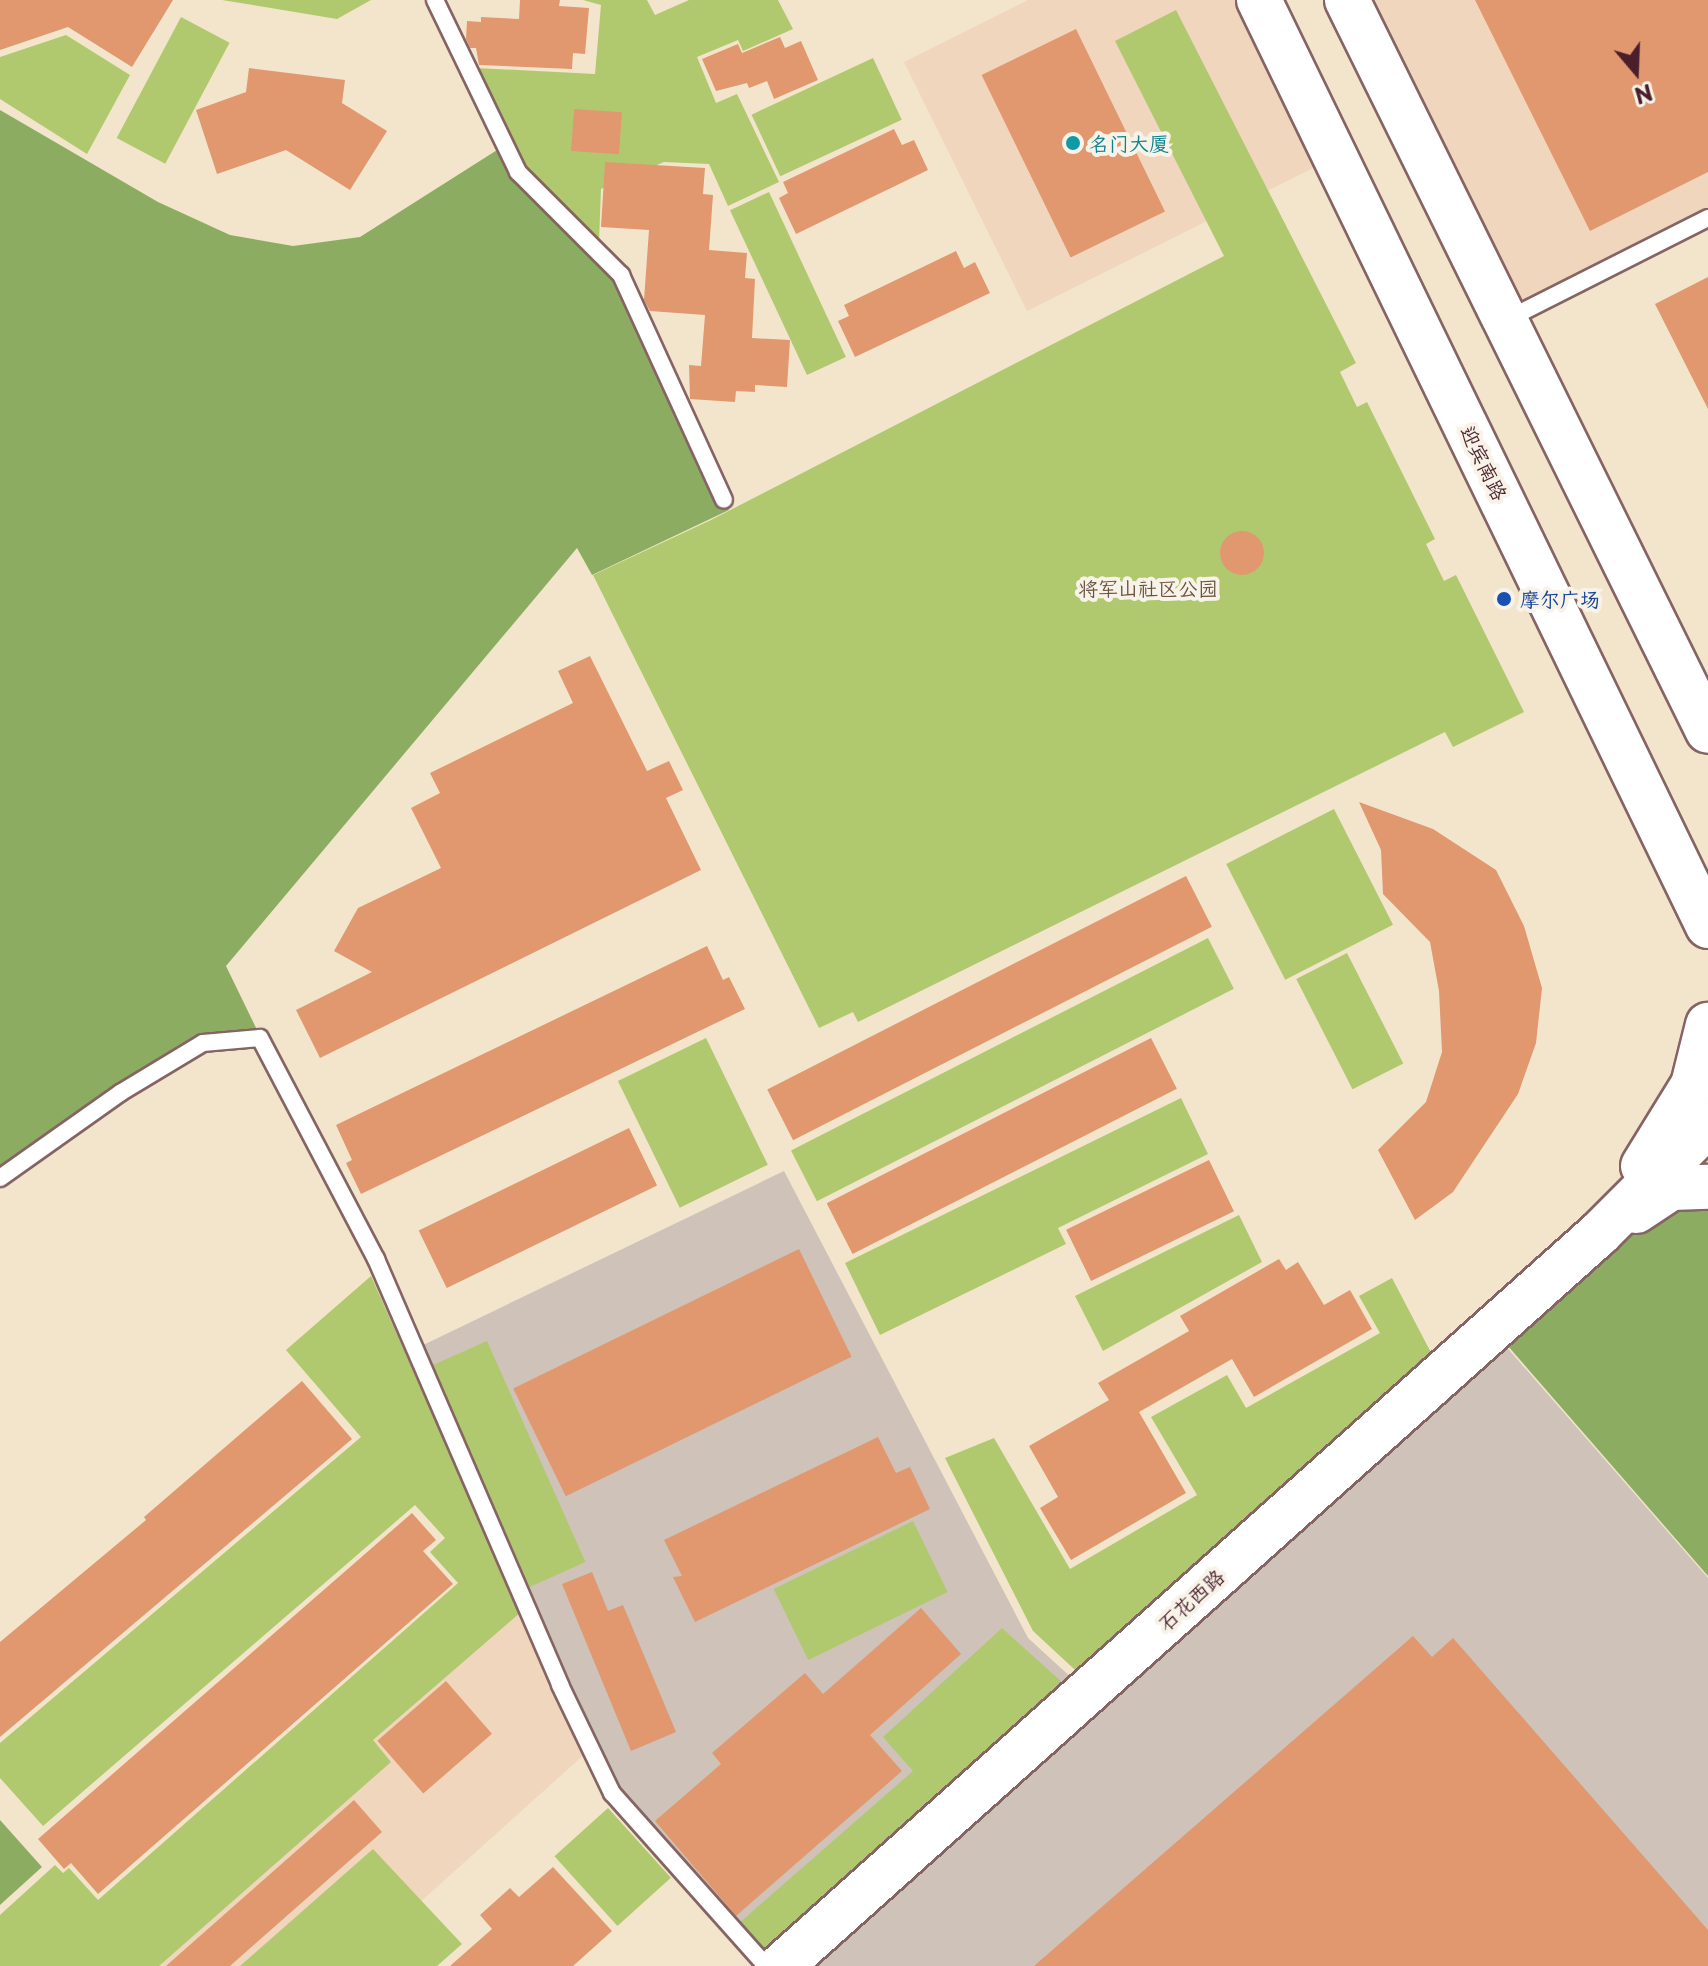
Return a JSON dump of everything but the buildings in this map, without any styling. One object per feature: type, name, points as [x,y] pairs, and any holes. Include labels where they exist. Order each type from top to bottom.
[{"type":"main road","name":"迎宾南路","points":[[1259,0],[1708,926]]},
{"type":"main road","points":[[1347,0],[1708,731]]},
{"type":"main road","points":[[1600,1233],[1693,1085],[1708,1025]]},
{"type":"main road","points":[[1600,1233],[1708,1125]]},
{"type":"main road","points":[[1600,1233],[1671,1188],[1708,1187]]},
{"type":"main road","name":"石花西路","points":[[781,1966],[1600,1233]]},
{"type":"lane","points":[[435,0],[518,172],[621,275],[724,500]]},
{"type":"lane","points":[[1505,321],[1708,218]]},
{"type":"lane","points":[[0,1178],[120,1093],[203,1043],[260,1038],[376,1259],[560,1685],[612,1793],[766,1966]]},
{"type":"shaded area","name":"名门大厦","points":[[1028,0],[1259,0],[1335,157],[1027,311],[904,62]]},
{"type":"shaded area","points":[[1351,0],[1708,0],[1708,216],[1508,316]]},
{"type":"shaded area","points":[[784,1171],[1028,1638],[1086,1691],[778,1966],[614,1789],[417,1348]]},
{"type":"shaded area","points":[[1496,1335],[1708,1578],[1708,1966],[790,1966]]},
{"type":"shaded area","points":[[517,1590],[587,1752],[349,1966],[89,1966]]},
{"type":"green space","points":[[222,0],[371,0],[337,19]]},
{"type":"green space","points":[[583,0],[647,0],[655,15],[689,0],[778,0],[793,29],[743,51],[738,40],[697,57],[716,103],[737,94],[779,182],[728,206],[709,164],[664,162],[601,189],[599,242],[523,168],[476,68],[595,74],[601,5]]},
{"type":"green space","name":"将军山社区公园","points":[[1176,10],[1356,363],[1340,372],[1357,407],[1367,402],[1435,539],[1426,544],[1444,581],[1456,575],[1524,712],[1453,747],[1445,732],[858,1022],[853,1012],[819,1028],[593,575],[711,520],[1224,256],[1115,41]]},
{"type":"green space","points":[[181,17],[230,43],[165,164],[117,138]]},
{"type":"green space","points":[[66,35],[130,75],[87,154],[0,99],[0,57]]},
{"type":"green space","points":[[873,58],[902,120],[780,176],[752,115]]},
{"type":"green space","points":[[0,110],[158,202],[230,235],[293,246],[360,237],[505,145],[518,172],[621,275],[729,510],[592,575],[577,548],[226,966],[259,1034],[203,1040],[0,1174]]},
{"type":"green space","points":[[769,192],[846,357],[807,375],[730,210]]},
{"type":"green space","points":[[1334,809],[1393,925],[1285,980],[1226,864]]},
{"type":"green space","points":[[1208,938],[1234,989],[817,1201],[791,1150]]},
{"type":"green space","points":[[1347,953],[1403,1063],[1353,1089],[1296,979]]},
{"type":"green space","points":[[706,1038],[768,1165],[680,1208],[618,1081]]},
{"type":"green space","points":[[1181,1098],[1208,1154],[1058,1228],[1066,1244],[880,1335],[845,1263]]},
{"type":"green space","points":[[1708,1189],[1708,1576],[1494,1330],[1602,1235]]},
{"type":"green space","points":[[1239,1215],[1262,1262],[1103,1351],[1075,1296]]},
{"type":"green space","points":[[371,1276],[521,1612],[373,1740],[391,1762],[159,1966],[0,1966],[0,1915],[55,1865],[63,1873],[69,1868],[98,1900],[458,1583],[430,1552],[445,1538],[415,1505],[43,1826],[0,1778],[0,1743],[361,1437],[286,1350]]},
{"type":"green space","points":[[1392,1278],[1438,1366],[1087,1681],[1033,1631],[945,1458],[994,1438],[1070,1569],[1197,1495],[1151,1417],[1227,1375],[1246,1408],[1380,1333],[1359,1296]]},
{"type":"green space","points":[[487,1341],[585,1562],[530,1587],[431,1366]]},
{"type":"green space","points":[[913,1521],[948,1592],[808,1660],[774,1589]]},
{"type":"green space","points":[[1002,1628],[1074,1693],[773,1963],[738,1924],[913,1771],[883,1737]]},
{"type":"green space","points":[[608,1808],[671,1878],[617,1926],[554,1856]]},
{"type":"green space","points":[[0,1820],[42,1867],[0,1905]]},
{"type":"green space","points":[[373,1849],[462,1944],[437,1966],[240,1966]]},
{"type":"place","name":"名门大厦","points":[[1073,143]]},
{"type":"place","name":"摩尔广场","points":[[1504,599]]}]
